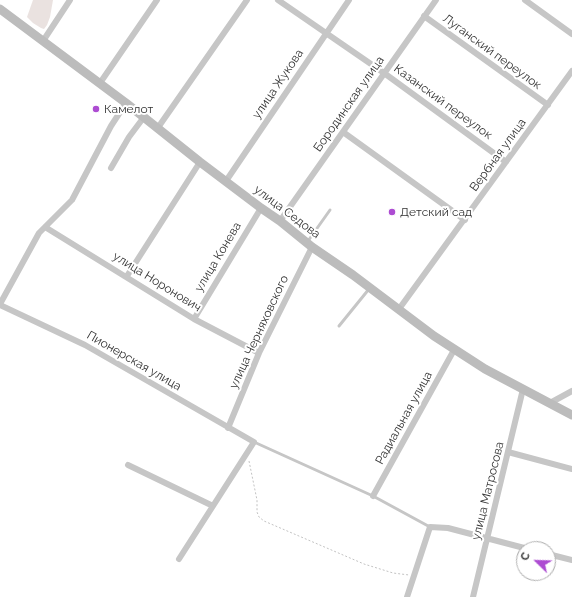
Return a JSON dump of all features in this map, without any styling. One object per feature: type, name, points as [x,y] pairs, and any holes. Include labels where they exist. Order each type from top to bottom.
[{"type":"street","points":[[43,40],[70,0]]},
{"type":"street","points":[[100,83],[157,0]]},
{"type":"street","points":[[157,129],[247,0]]},
{"type":"street","name":"Казанский переулок","points":[[278,0],[384,73],[506,162]]},
{"type":"street","name":"улица Жукова","points":[[226,181],[349,0]]},
{"type":"street","name":"Бородинская улица","points":[[280,221],[436,0]]},
{"type":"street","points":[[525,0],[572,34]]},
{"type":"street","name":"улица Седова","points":[[0,9],[100,83],[157,129],[261,208],[454,350],[485,370],[572,415]]},
{"type":"street","name":"Луганский переулок","points":[[424,16],[548,105]]},
{"type":"street","name":"Вербная улица","points":[[399,309],[572,71]]},
{"type":"street","points":[[0,304],[38,232],[72,200],[111,126],[126,103]]},
{"type":"street","points":[[111,168],[129,137],[144,117]]},
{"type":"street","points":[[343,132],[464,220]]},
{"type":"street","points":[[127,276],[200,162]]},
{"type":"street","name":"улица Конева","points":[[194,318],[261,208]]},
{"type":"street","name":"улица Норонович","points":[[45,227],[194,318],[259,353]]},
{"type":"street","name":"улица Черняховского","points":[[228,428],[259,353],[310,244]]},
{"type":"street","name":"Пионерская улица","points":[[0,304],[85,345],[254,442]]},
{"type":"street","name":"Радиальная улица","points":[[373,496],[454,350]]},
{"type":"street","name":"улица Матросова","points":[[473,597],[523,389]]},
{"type":"street","points":[[550,403],[572,391]]},
{"type":"street","points":[[179,559],[254,442]]},
{"type":"street","points":[[508,452],[572,469]]},
{"type":"street","points":[[128,465],[213,506]]},
{"type":"street","points":[[407,597],[430,527],[439,526],[516,546]]},
{"type":"street","points":[[556,556],[572,560]]},
{"type":"lane","points":[[310,244],[330,210]]},
{"type":"lane","points":[[339,326],[370,288]]},
{"type":"lane","points":[[254,442],[373,496],[430,527]]},
{"type":"path","points":[[247,452],[256,490],[257,512],[259,517],[264,521],[380,570],[393,574],[415,575]]},
{"type":"shaded area","points":[[33,0],[53,0],[50,17],[44,29],[33,23],[27,17]]},
{"type":"place","name":"Камелот","points":[[96,109]]},
{"type":"place","name":"Детский сад","points":[[392,212]]}]
